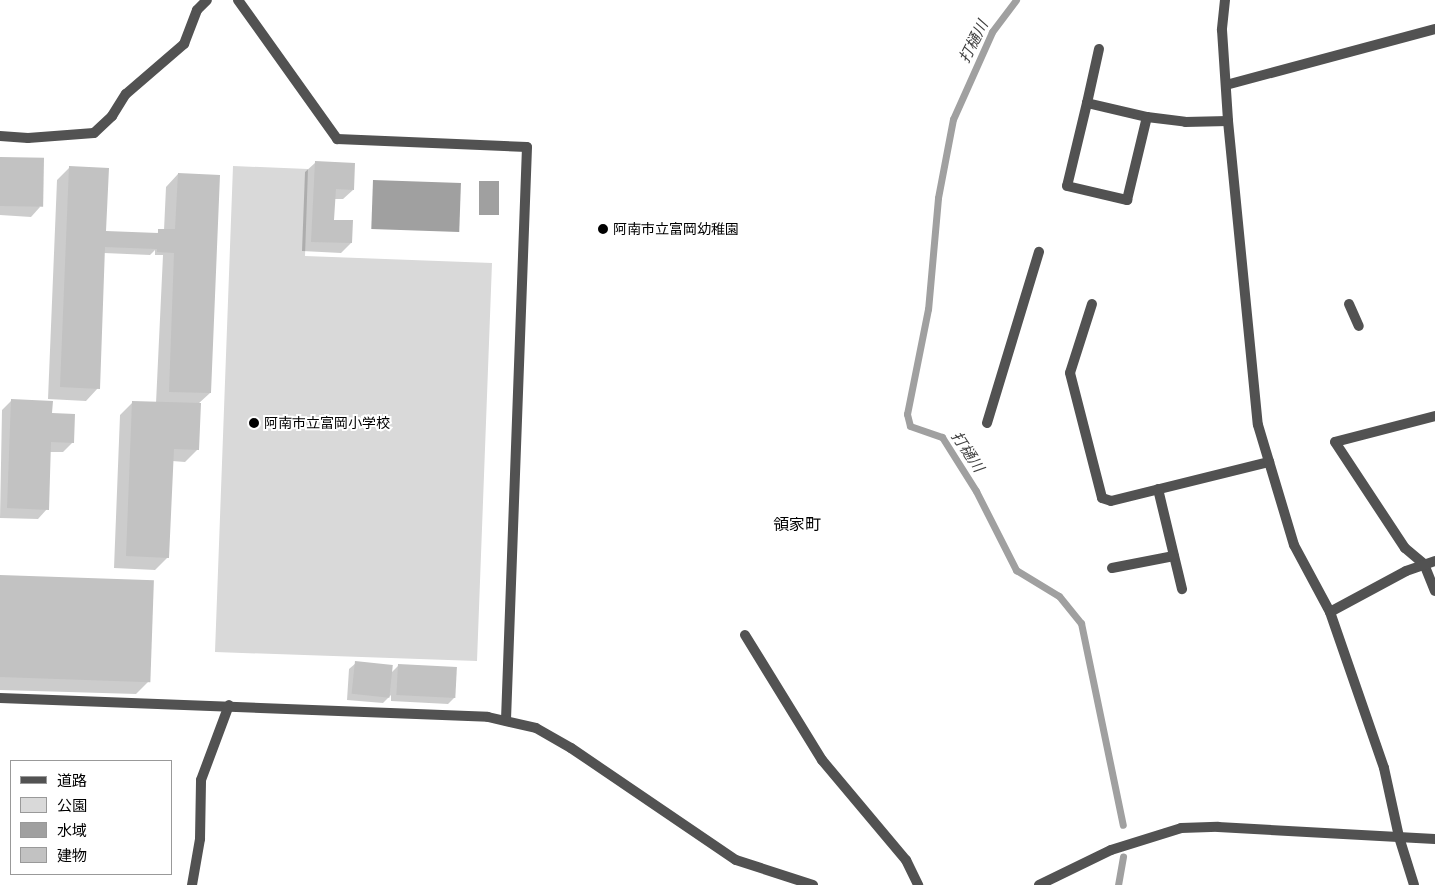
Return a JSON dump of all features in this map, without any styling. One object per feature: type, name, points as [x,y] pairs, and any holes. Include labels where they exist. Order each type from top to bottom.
[{"type":"street","points":[[0,136],[28,138],[94,132],[112,116],[126,94],[184,44],[197,10],[207,0]]},
{"type":"street","points":[[238,0],[337,139],[527,147],[506,721]]},
{"type":"street","points":[[1225,0],[1222,30],[1228,121],[1258,425],[1294,545],[1330,612],[1384,768],[1399,837],[1414,885]]},
{"type":"street","points":[[1226,85],[1435,29]]},
{"type":"street","points":[[1098,49],[1067,186],[1126,200],[1147,117]]},
{"type":"street","points":[[1087,103],[1147,117],[1185,122],[1228,121]]},
{"type":"street","points":[[988,423],[1039,252]]},
{"type":"street","points":[[1092,304],[1070,372],[1102,498],[1111,501],[1269,462]]},
{"type":"street","points":[[1349,304],[1359,326]]},
{"type":"street","points":[[1435,416],[1335,442],[1405,548],[1424,564],[1435,590]]},
{"type":"street","points":[[1158,489],[1182,588]]},
{"type":"street","points":[[1112,568],[1174,556]]},
{"type":"street","points":[[1330,612],[1424,564],[1435,561]]},
{"type":"street","points":[[745,635],[822,760],[906,860],[918,885]]},
{"type":"street","points":[[0,698],[228,705],[488,717],[506,721],[536,728],[571,748],[736,860],[813,885]]},
{"type":"street","points":[[192,885],[200,839],[201,780],[228,705]]},
{"type":"street","points":[[1039,885],[1111,850],[1182,828],[1218,827],[1435,839]]},
{"type":"green space","points":[[233,166],[308,169],[305,256],[492,263],[477,661],[215,652]]},
{"type":"water","points":[[373,180],[461,183],[459,232],[371,229]]},
{"type":"water","points":[[479,181],[499,181],[499,215],[479,215]]},
{"type":"building","points":[[0,157],[44,158],[43,207],[0,206]]},
{"type":"building","points":[[315,161],[355,163],[354,190],[336,189],[334,220],[353,220],[352,243],[311,242]]},
{"type":"building","points":[[69,166],[109,168],[106,231],[158,233],[158,229],[175,229],[178,173],[220,175],[211,393],[169,392],[174,253],[157,252],[157,249],[105,247],[100,389],[60,387]]},
{"type":"building","points":[[11,399],[53,401],[52,413],[75,414],[74,443],[51,442],[49,510],[7,508]]},
{"type":"building","points":[[132,401],[201,403],[199,450],[174,449],[169,558],[126,556]]},
{"type":"building","points":[[0,575],[154,580],[150,682],[0,677]]},
{"type":"building","points":[[355,661],[393,665],[389,698],[352,694]]},
{"type":"building","points":[[398,664],[457,667],[455,698],[396,695]]},
{"type":"waterway","name":"打樋川","points":[[1016,0],[992,32],[953,119],[938,198],[928,309],[907,414],[910,426],[942,437],[976,491],[1016,570],[1059,596],[1081,623],[1123,825]]},
{"type":"waterway","name":"打樋川","points":[[1118,885],[1123,856]]},
{"type":"place","name":"阿南市立富岡幼稚園","points":[[603,229]]},
{"type":"place","name":"阿南市立富岡小学校","points":[[254,423]]},
{"type":"district","name":"領家町","points":[[797,525]]}]
